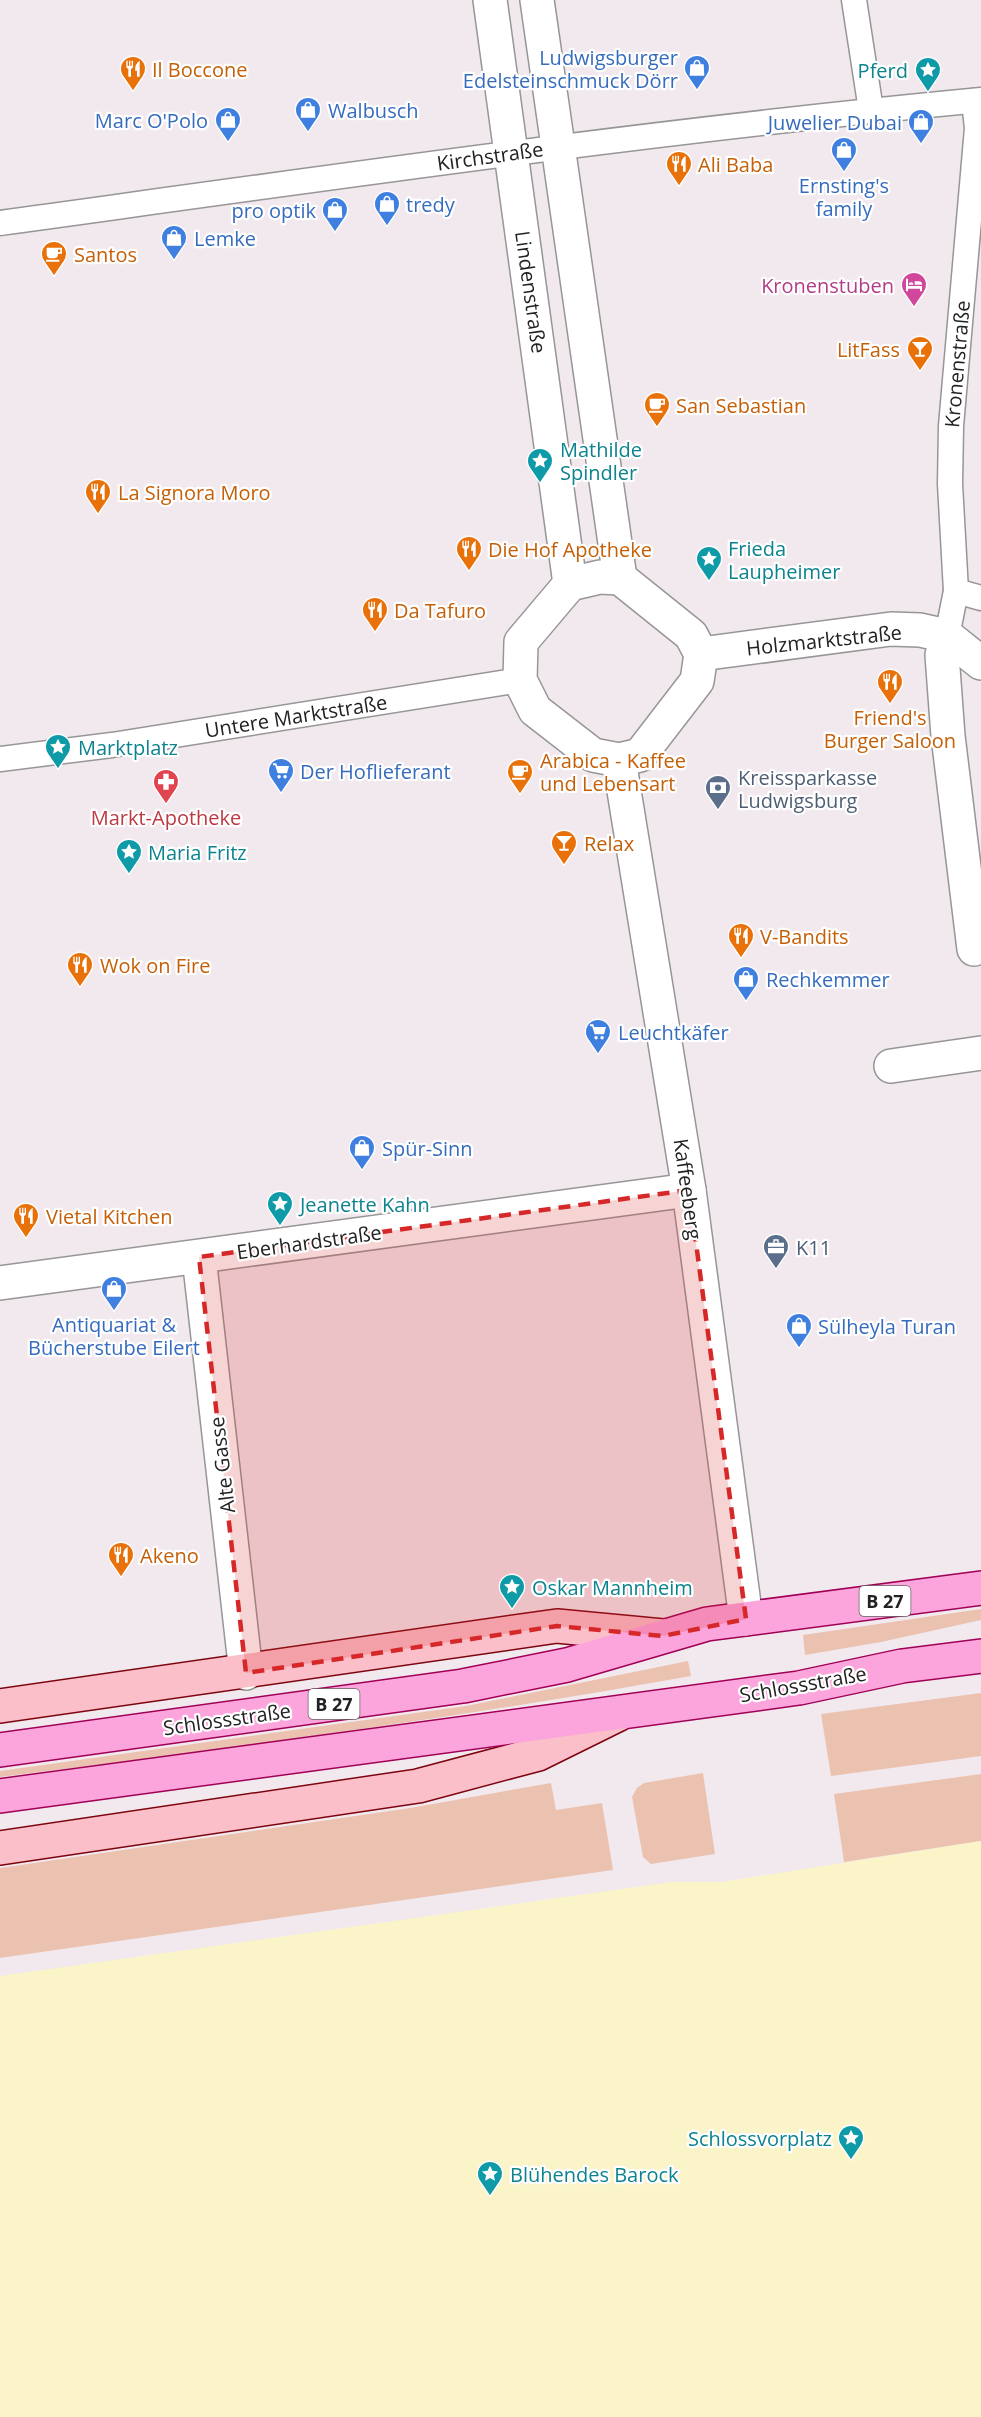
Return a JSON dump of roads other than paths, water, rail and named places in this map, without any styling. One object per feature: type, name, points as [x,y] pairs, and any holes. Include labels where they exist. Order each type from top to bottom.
[{"type":"main road","name":"Schlossstraße","points":[[0,1750],[463,1686],[567,1665],[706,1624],[981,1588]]},
{"type":"main road","name":"Schlossstraße","points":[[0,1706],[246,1673],[557,1626],[663,1636]]},
{"type":"main road","name":"Schlossstraße","points":[[0,1796],[799,1688],[902,1666],[981,1656]]},
{"type":"main road","name":"Schlossstraße","points":[[0,1848],[418,1786],[538,1754],[625,1712]]},
{"type":"street","name":"Lindenstraße","points":[[490,0],[570,584]]},
{"type":"street","points":[[537,0],[620,578]]},
{"type":"street","points":[[854,0],[871,110]]},
{"type":"street","name":"Kirchstraße","points":[[0,223],[558,147],[871,110],[977,101]]},
{"type":"street","name":"Kronenstraße","points":[[974,949],[948,736],[942,655],[956,591],[950,484],[951,426],[977,128],[977,101]]},
{"type":"street","points":[[600,577],[620,578],[691,634],[701,654],[697,681],[640,754],[619,760],[593,755],[535,710],[520,680],[521,642],[570,584],[600,577]]},
{"type":"street","points":[[956,591],[981,598]]},
{"type":"street","name":"Holzmarktstraße","points":[[701,654],[891,629],[920,630],[946,636]]},
{"type":"street","points":[[946,636],[981,663]]},
{"type":"street","name":"Untere Marktstraße","points":[[0,759],[112,745],[520,680]]},
{"type":"street","name":"Kaffeeberg","points":[[619,760],[688,1190],[746,1619]]},
{"type":"street","points":[[891,1066],[981,1053]]},
{"type":"street","name":"Eberhardstraße","points":[[0,1283],[688,1190]]},
{"type":"street","name":"Alte Gasse","points":[[199,1257],[246,1673]]},
{"type":"place","name":"Ludwigsburger Edelsteinschmuck Dörr","points":[[697,91]]},
{"type":"place","name":"Il Boccone","points":[[133,92]]},
{"type":"place","name":"Pferd","points":[[928,93]]},
{"type":"place","name":"Walbusch","points":[[308,133]]},
{"type":"place","name":"Marc O'Polo","points":[[228,143]]},
{"type":"place","name":"Juwelier Dubai","points":[[921,145]]},
{"type":"place","name":"Ernsting's family","points":[[844,173]]},
{"type":"place","name":"Ali Baba","points":[[679,187]]},
{"type":"place","name":"tredy","points":[[387,227]]},
{"type":"place","name":"pro optik","points":[[335,233]]},
{"type":"place","name":"Lemke","points":[[174,261]]},
{"type":"place","name":"Santos","points":[[54,277]]},
{"type":"place","name":"Kronenstuben","points":[[914,308]]},
{"type":"place","name":"LitFass","points":[[920,372]]},
{"type":"place","name":"San Sebastian","points":[[657,428]]},
{"type":"place","name":"Mathilde Spindler","points":[[540,484]]},
{"type":"place","name":"La Signora Moro","points":[[98,515]]},
{"type":"place","name":"Die Hof Apotheke","points":[[469,572]]},
{"type":"place","name":"Frieda Laupheimer","points":[[709,582]]},
{"type":"place","name":"Da Tafuro","points":[[375,633]]},
{"type":"place","name":"Friend's Burger Saloon","points":[[890,705]]},
{"type":"place","name":"Marktplatz","points":[[58,770]]},
{"type":"place","name":"Der Hoflieferant","points":[[281,794]]},
{"type":"place","name":"Arabica - Kaffee und Lebensart","points":[[520,795]]},
{"type":"place","name":"Markt-Apotheke","points":[[166,805]]},
{"type":"place","name":"Kreissparkasse Ludwigsburg","points":[[718,811]]},
{"type":"place","name":"Relax","points":[[564,866]]},
{"type":"place","name":"Maria Fritz","points":[[129,875]]},
{"type":"place","name":"V-Bandits","points":[[741,959]]},
{"type":"place","name":"Wok on Fire","points":[[80,988]]},
{"type":"place","name":"Rechkemmer","points":[[746,1002]]},
{"type":"place","name":"Leuchtkäfer","points":[[598,1055]]},
{"type":"place","name":"Spür-Sinn","points":[[362,1171]]},
{"type":"place","name":"Jeanette Kahn","points":[[280,1227]]},
{"type":"place","name":"Vietal Kitchen","points":[[26,1239]]},
{"type":"place","name":"K11","points":[[776,1270]]},
{"type":"place","name":"Antiquariat & Bücherstube Eilert","points":[[114,1312]]},
{"type":"place","name":"Sülheyla Turan","points":[[799,1349]]},
{"type":"place","name":"Akeno","points":[[121,1578]]},
{"type":"place","name":"Oskar Mannheim","points":[[512,1610]]},
{"type":"place","name":"Schlossvorplatz","points":[[851,2161]]},
{"type":"place","name":"Blühendes Barock","points":[[490,2197]]}]
